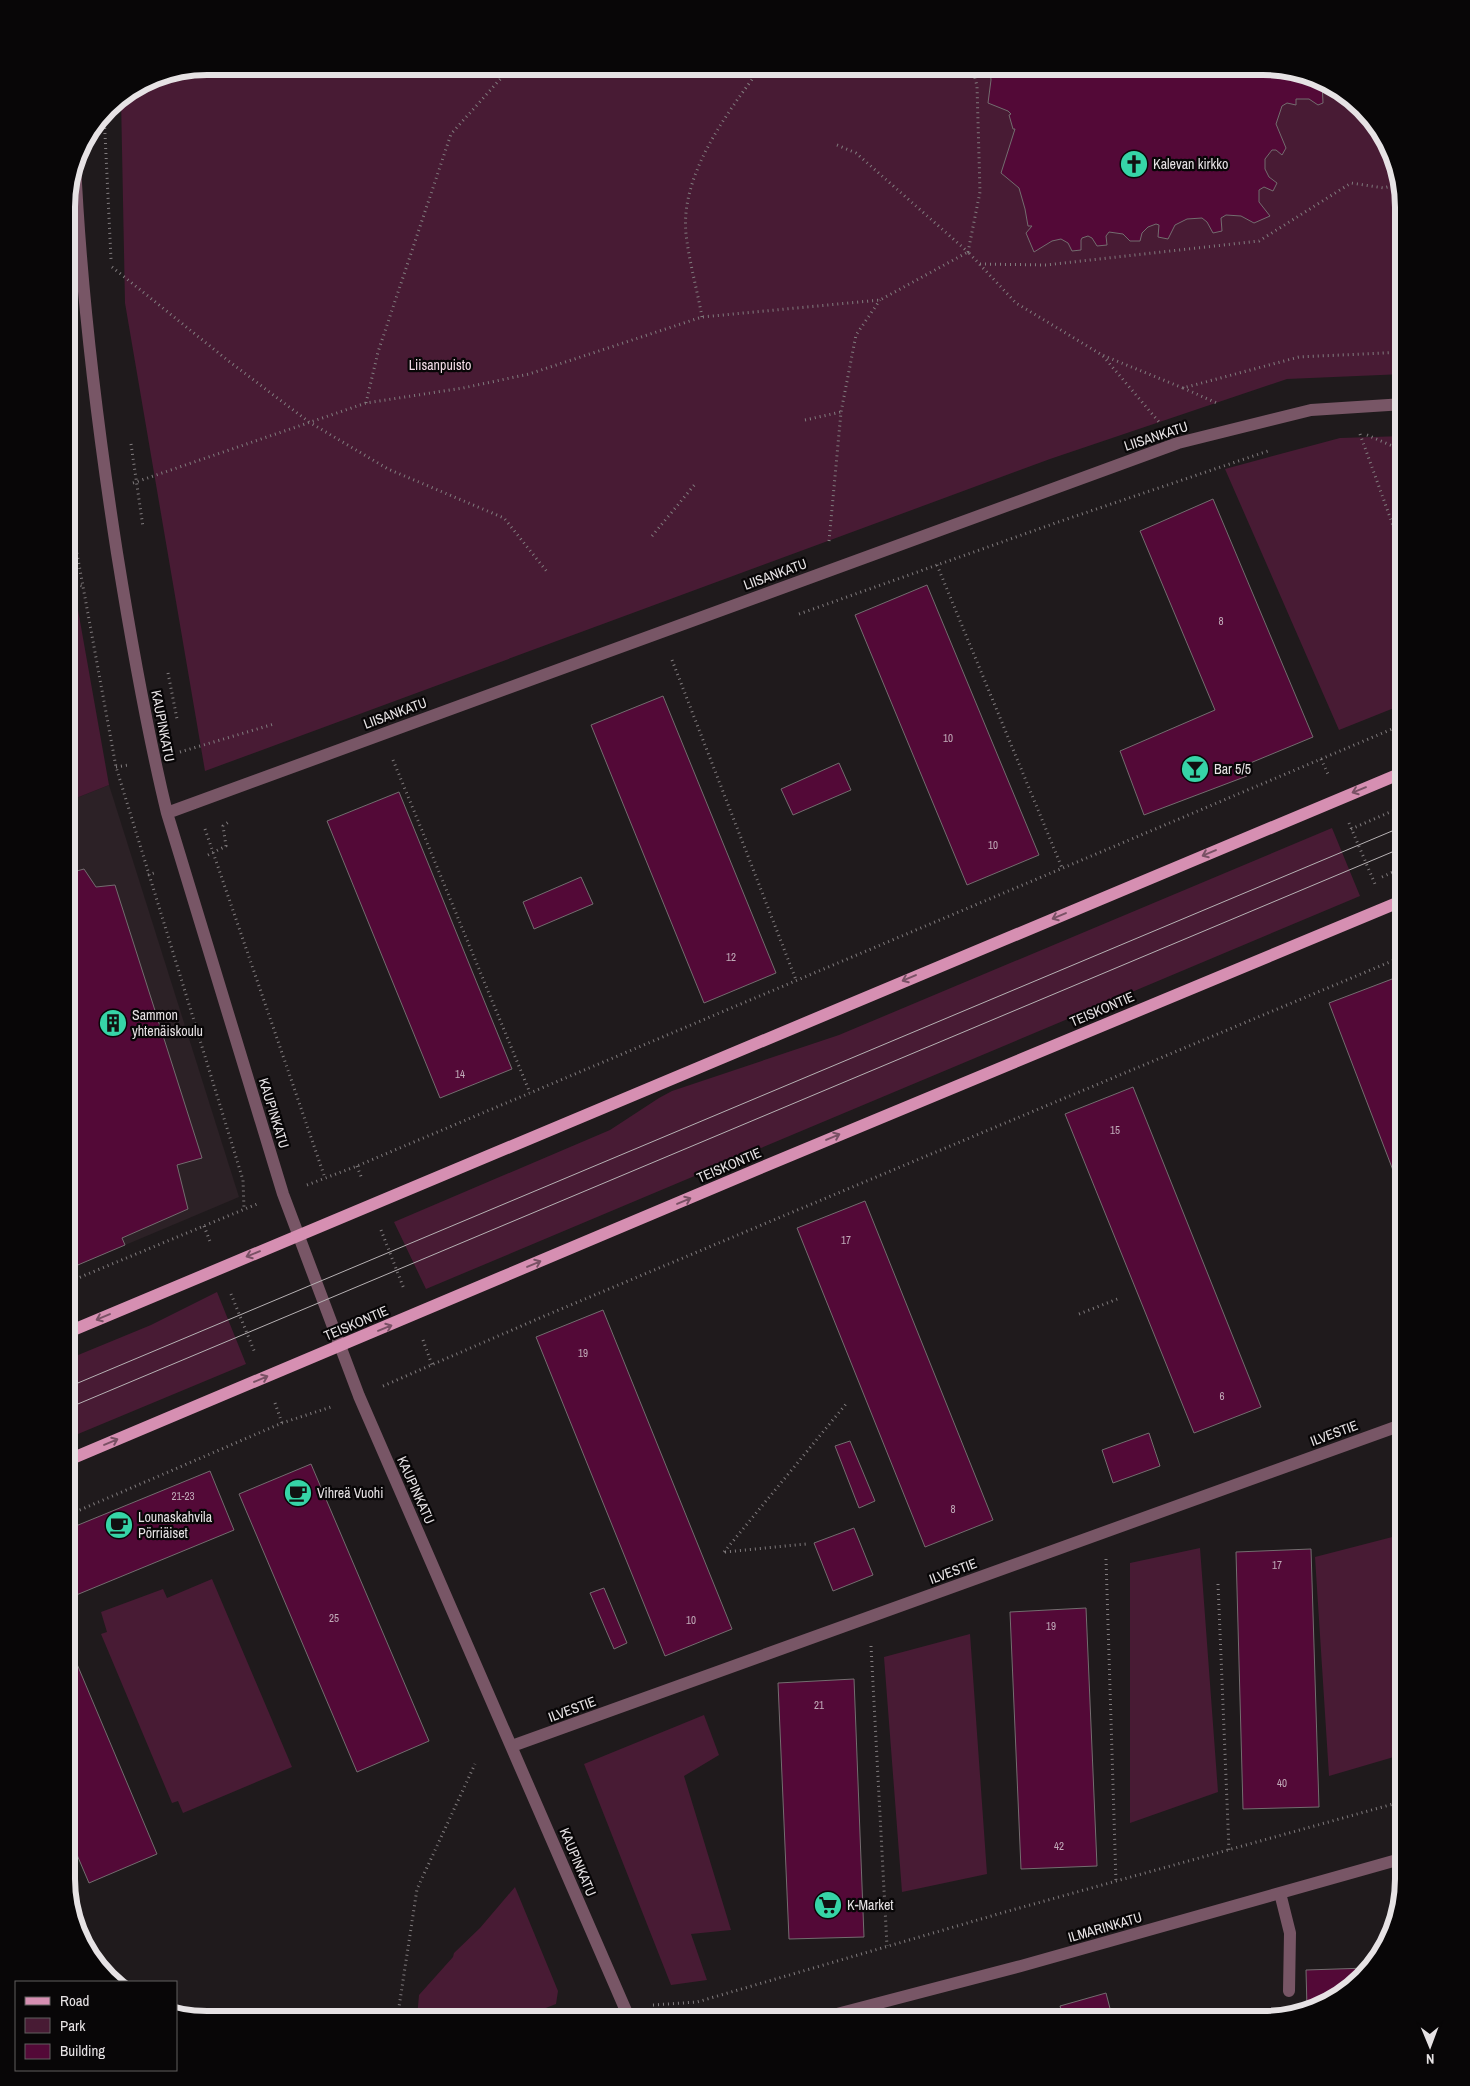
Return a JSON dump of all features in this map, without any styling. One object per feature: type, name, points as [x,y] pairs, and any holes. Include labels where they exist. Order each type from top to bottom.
[{"type":"main road","points":[[75,1329],[1395,776]]},
{"type":"main road","name":"TEISKONTIE","points":[[75,1457],[414,1316],[758,1169],[1395,904]]},
{"type":"street","name":"KAUPINKATU","points":[[77,189],[83,296],[107,490],[150,740],[167,813],[283,1194],[359,1396],[626,2011]]},
{"type":"street","name":"LIISANKATU","points":[[167,813],[1178,443],[1312,410],[1395,405]]},
{"type":"street","name":"ILVESTIE","points":[[512,1746],[1395,1427]]},
{"type":"street","name":"ILMARINKATU","points":[[848,2011],[1021,1966],[1395,1861]]},
{"type":"street","points":[[1280,1893],[1290,1933],[1289,1991]]},
{"type":"path","points":[[366,403],[378,352],[450,134],[504,75]]},
{"type":"path","points":[[702,317],[686,233],[686,203],[697,171],[729,111],[755,75]]},
{"type":"path","points":[[968,252],[980,192],[977,86],[974,75]]},
{"type":"path","points":[[105,124],[112,276]]},
{"type":"path","points":[[837,145],[856,153],[968,252],[1016,303],[1102,356],[1183,388],[1299,357],[1395,352]]},
{"type":"path","points":[[979,264],[1046,265],[1259,240],[1351,183],[1384,188],[1393,185]]},
{"type":"path","points":[[75,497],[137,482],[366,403],[463,388],[529,374],[702,317],[880,300],[968,252]]},
{"type":"path","points":[[112,267],[226,360],[309,422],[388,469],[504,518],[548,573]]},
{"type":"path","points":[[826,572],[841,412],[856,334],[880,300]]},
{"type":"path","points":[[1102,356],[1178,443],[1195,476]]},
{"type":"path","points":[[805,420],[841,412]]},
{"type":"path","points":[[1359,432],[1368,432]]},
{"type":"path","points":[[1359,432],[1395,447]]},
{"type":"path","points":[[1359,432],[1395,531]]},
{"type":"path","points":[[130,434],[144,530]]},
{"type":"path","points":[[792,616],[1277,448]]},
{"type":"path","points":[[652,536],[696,483]]},
{"type":"path","points":[[938,565],[1062,868]]},
{"type":"path","points":[[75,584],[82,586]]},
{"type":"path","points":[[662,663],[681,656]]},
{"type":"path","points":[[672,660],[796,980]]},
{"type":"path","points":[[168,671],[178,725]]},
{"type":"path","points":[[182,751],[274,724]]},
{"type":"path","points":[[75,1280],[283,1194],[357,1166],[1395,728]]},
{"type":"path","points":[[181,742],[197,802],[326,1178]]},
{"type":"path","points":[[384,763],[402,757]]},
{"type":"path","points":[[1321,759],[1395,932]]},
{"type":"path","points":[[393,760],[530,1093]]},
{"type":"path","points":[[1351,829],[1395,810]]},
{"type":"path","points":[[148,875],[215,853],[226,846],[223,826],[236,817]]},
{"type":"path","points":[[1374,882],[1395,872]]},
{"type":"path","points":[[75,1512],[282,1423],[359,1396],[1395,960]]},
{"type":"path","points":[[357,1166],[432,1365]]},
{"type":"path","points":[[204,1226],[282,1423]]},
{"type":"path","points":[[1079,1314],[1120,1298]]},
{"type":"path","points":[[806,1544],[724,1552],[846,1404]]},
{"type":"path","points":[[1106,1531],[1116,1882]]},
{"type":"path","points":[[1218,1584],[1229,1850]]},
{"type":"path","points":[[869,1618],[887,1946]]},
{"type":"path","points":[[398,2011],[417,1890],[475,1764]]},
{"type":"path","points":[[697,2002],[887,1946],[1395,1804]]},
{"type":"shaded area","name":"Sammon yhtenäiskoulu","points":[[109,785],[239,1197],[75,1266],[75,798]]},
{"type":"green space","name":"Liisanpuisto","points":[[1272,75],[1297,79],[1314,85],[1343,102],[1356,114],[1368,127],[1385,156],[1394,190],[1395,374],[1287,379],[1050,459],[205,771],[125,303],[121,107],[134,97],[156,85],[190,76]]},
{"type":"green space","points":[[1395,436],[1395,708],[1339,730],[1225,469],[1340,438]]},
{"type":"green space","points":[[75,593],[109,785],[75,798]]},
{"type":"green space","points":[[1332,828],[1360,896],[426,1289],[394,1222],[610,1130],[672,1091],[839,1035]]},
{"type":"green space","points":[[217,1292],[246,1364],[75,1435],[75,1356],[151,1325]]},
{"type":"green space","points":[[1395,1536],[1395,1757],[1329,1776],[1315,1557]]},
{"type":"green space","points":[[1200,1548],[1218,1792],[1130,1823],[1130,1563]]},
{"type":"green space","points":[[212,1579],[292,1767],[183,1813],[178,1801],[172,1803],[101,1634],[107,1632],[101,1612],[163,1589],[167,1598]]},
{"type":"green space","points":[[970,1634],[987,1874],[902,1892],[884,1657]]},
{"type":"green space","points":[[704,1715],[719,1755],[684,1776],[731,1930],[691,1934],[707,1980],[671,1985],[584,1764]]},
{"type":"green space","points":[[515,1887],[558,1991],[556,2004],[538,2011],[418,2011],[419,1995],[453,1957],[454,1953],[480,1928]]},
{"type":"building","name":"Kalevan kirkko","points":[[991,75],[1272,75],[1297,79],[1322,89],[1323,103],[1318,105],[1309,99],[1296,99],[1296,105],[1287,103],[1282,106],[1276,124],[1286,148],[1282,155],[1276,150],[1272,150],[1265,159],[1265,169],[1269,177],[1277,183],[1273,191],[1264,187],[1259,190],[1259,202],[1270,216],[1254,223],[1241,216],[1226,215],[1221,218],[1222,231],[1213,233],[1207,222],[1202,218],[1187,219],[1175,225],[1168,239],[1158,237],[1159,225],[1156,224],[1148,227],[1142,233],[1140,241],[1130,241],[1123,234],[1109,232],[1106,236],[1107,245],[1097,246],[1092,238],[1088,236],[1081,240],[1081,250],[1072,251],[1068,243],[1061,239],[1052,241],[1034,252],[1026,233],[1032,226],[1028,226],[1019,188],[1001,173],[1015,129],[1013,129],[1009,115],[1011,114],[1008,111],[988,103]]},
{"type":"building","points":[[1213,499],[1313,737],[1243,766],[1247,776],[1144,815],[1120,751],[1215,710],[1140,531]]},
{"type":"building","points":[[927,585],[1039,855],[967,885],[855,615]]},
{"type":"building","points":[[663,696],[776,973],[704,1003],[591,725]]},
{"type":"building","points":[[839,763],[851,790],[793,815],[781,789]]},
{"type":"building","points":[[399,792],[512,1069],[440,1098],[327,821]]},
{"type":"building","name":"Sammon yhtenäiskoulu","points":[[84,869],[96,887],[115,885],[202,1158],[177,1165],[188,1209],[122,1238],[125,1245],[75,1266],[75,872]]},
{"type":"building","points":[[581,877],[593,904],[534,929],[523,902]]},
{"type":"building","points":[[1395,978],[1395,1175],[1329,1003]]},
{"type":"building","points":[[1133,1087],[1261,1407],[1194,1433],[1065,1114]]},
{"type":"building","points":[[865,1201],[993,1520],[925,1547],[797,1228]]},
{"type":"building","points":[[603,1310],[732,1629],[665,1656],[536,1337]]},
{"type":"building","points":[[1149,1433],[1160,1466],[1113,1483],[1102,1450]]},
{"type":"building","points":[[850,1441],[875,1501],[859,1508],[835,1446]]},
{"type":"building","points":[[311,1464],[429,1741],[357,1772],[239,1494]]},
{"type":"building","points":[[210,1471],[234,1530],[75,1596],[75,1526]]},
{"type":"building","points":[[854,1528],[873,1575],[833,1591],[814,1543]]},
{"type":"building","points":[[1311,1549],[1319,1807],[1243,1809],[1236,1552]]},
{"type":"building","points":[[604,1588],[627,1643],[614,1649],[590,1593]]},
{"type":"building","points":[[1086,1608],[1097,1866],[1021,1869],[1010,1612]]},
{"type":"building","points":[[75,1659],[157,1854],[89,1883],[75,1850]]},
{"type":"building","points":[[854,1679],[864,1937],[789,1939],[778,1683]]},
{"type":"building","points":[[1359,1968],[1343,1984],[1307,2004],[1306,1970]]},
{"type":"building","points":[[1106,1993],[1111,2011],[1061,2011],[1060,2006]]},
{"type":"tram line","points":[[75,1384],[1395,830]]},
{"type":"tram line","points":[[75,1405],[1395,851]]},
{"type":"place","name":"Kalevan kirkko","points":[[1134,164]]},
{"type":"place","name":"Bar 5/5","points":[[1195,769]]},
{"type":"place","name":"Sammon yhtenäiskoulu","points":[[113,1023]]},
{"type":"place","name":"Vihreä Vuohi","points":[[298,1493]]},
{"type":"place","name":"Lounaskahvila Pörriäiset","points":[[119,1525]]},
{"type":"place","name":"K-Market","points":[[828,1905]]}]
